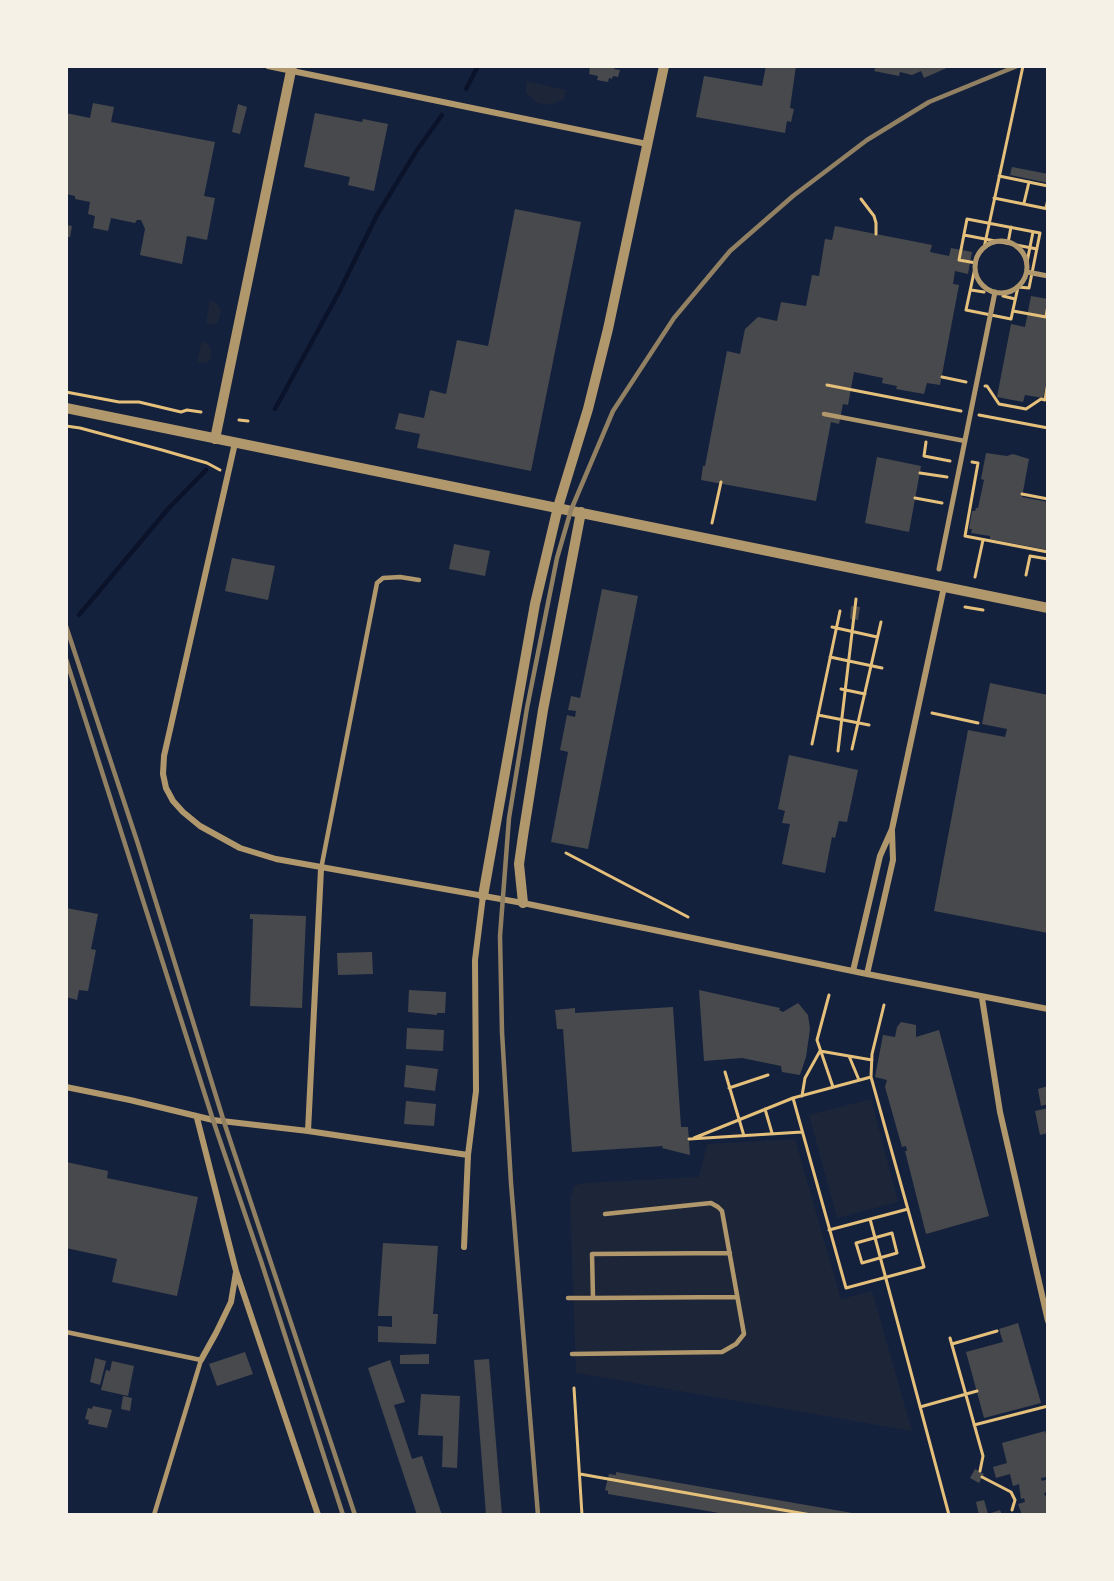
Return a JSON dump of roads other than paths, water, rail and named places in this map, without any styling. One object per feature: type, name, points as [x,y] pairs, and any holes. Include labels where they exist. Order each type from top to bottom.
[{"type":"street","points":[[268,66],[292,69],[647,144]]},
{"type":"street","points":[[464,1247],[468,1155],[476,1091],[475,960],[483,896],[535,604],[558,507],[588,409],[608,329],[664,66]]},
{"type":"street","points":[[215,439],[292,69]]},
{"type":"street","points":[[995,242],[1006,242],[1019,248],[1029,272],[1018,287],[1009,292],[995,292],[981,283],[977,276],[976,264],[984,248],[995,242]]},
{"type":"street","points":[[1029,272],[1048,276]]},
{"type":"street","points":[[939,569],[995,292]]},
{"type":"street","points":[[66,408],[1048,608]]},
{"type":"street","points":[[235,443],[164,756],[163,774],[166,788],[173,801],[183,812],[213,834],[240,848],[276,859],[523,903],[982,998],[1048,1009]]},
{"type":"street","points":[[523,903],[519,864],[521,845],[543,710],[581,512]]},
{"type":"street","points":[[853,971],[880,856],[892,829],[944,587]]},
{"type":"street","points":[[867,974],[893,860],[892,829]]},
{"type":"street","points":[[308,1131],[321,868]]},
{"type":"street","points":[[982,998],[1000,1112],[1048,1321]]},
{"type":"street","points":[[66,1087],[130,1100],[197,1118],[308,1131],[468,1155]]},
{"type":"street","points":[[197,1118],[236,1271],[318,1515]]},
{"type":"street","points":[[201,1360],[231,1302],[236,1271]]},
{"type":"lane","points":[[824,414],[965,441]]},
{"type":"lane","points":[[321,868],[377,583],[382,579],[400,577],[419,580]]},
{"type":"lane","points":[[572,1354],[722,1352],[736,1344],[744,1334],[722,1211],[711,1203],[605,1214]]},
{"type":"lane","points":[[593,1298],[592,1254],[730,1253]]},
{"type":"lane","points":[[568,1298],[737,1297]]},
{"type":"lane","points":[[66,1332],[201,1360],[154,1515]]},
{"type":"waterway","points":[[466,89],[478,66]]},
{"type":"waterway","points":[[275,409],[339,292],[377,215],[417,150],[442,115]]},
{"type":"waterway","points":[[79,615],[168,509],[206,470]]},
{"type":"railway","points":[[538,1515],[511,1183],[502,1032],[500,936],[509,818],[527,708],[557,558],[571,510],[613,411],[674,318],[730,251],[793,196],[867,140],[929,102],[1017,66]]},
{"type":"railway","points":[[66,626],[138,844],[224,1122],[355,1515]]},
{"type":"railway","points":[[66,659],[213,1120],[343,1515]]}]
